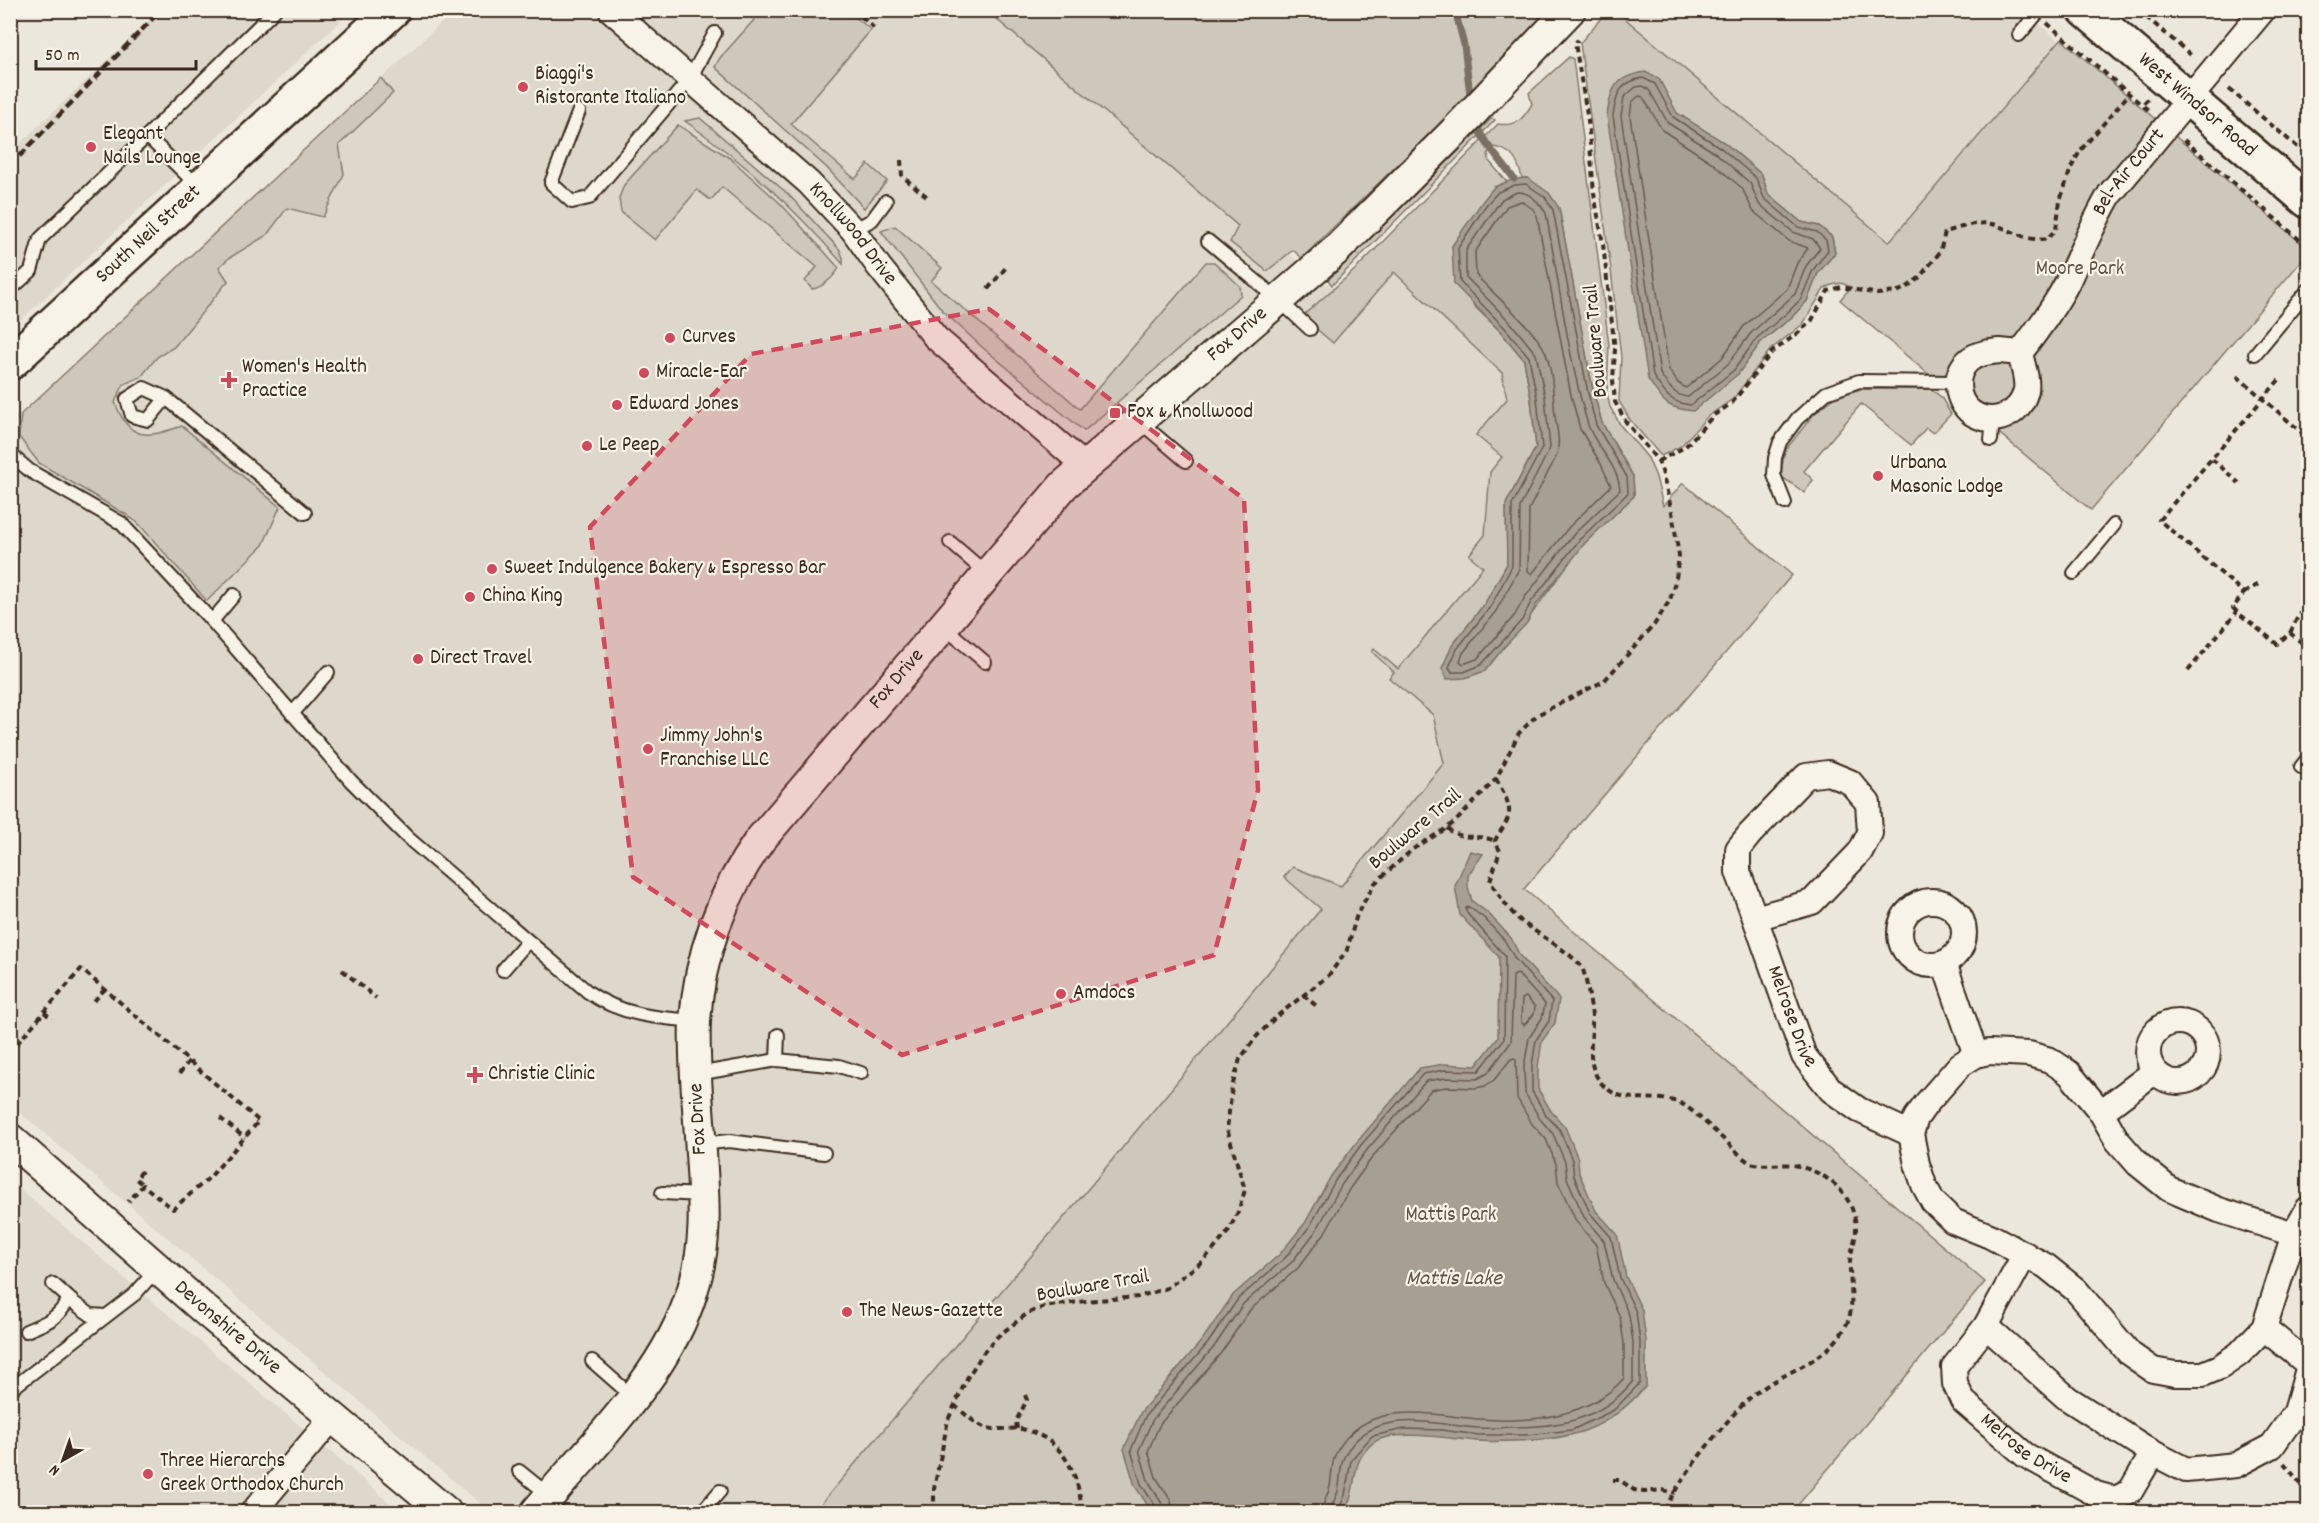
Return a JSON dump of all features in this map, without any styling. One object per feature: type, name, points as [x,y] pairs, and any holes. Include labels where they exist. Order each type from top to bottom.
[{"type":"main road","name":"South Neil Street","points":[[10,363],[393,10]]},
{"type":"main road","name":"West Windsor Road","points":[[2085,10],[2308,201]]},
{"type":"street","name":"Knollwood Drive","points":[[610,10],[808,183],[853,230],[879,267],[936,338],[1085,466]]},
{"type":"street","name":"Fox Drive","points":[[543,1504],[633,1397],[662,1357],[682,1320],[693,1291],[701,1255],[705,1217],[695,1021],[699,984],[710,939],[723,904],[742,866],[760,840],[1053,497],[1085,466],[1280,301],[1335,251],[1453,133],[1570,10]]},
{"type":"street","name":"Bel-Air Court","points":[[2020,353],[2045,321],[2066,283],[2092,223],[2110,194],[2263,10]]},
{"type":"street","points":[[2000,351],[2020,353],[2026,389],[2020,404],[2000,419],[1992,430],[1984,419],[1971,412],[1964,404],[1958,382],[1960,371],[1969,360],[1982,353],[2000,351]]},
{"type":"street","name":"Melrose Drive","points":[[1755,918],[1812,902],[1860,852],[1870,833],[1868,803],[1850,782],[1828,773],[1806,776],[1738,849],[1738,873],[1804,1056],[1831,1090],[1859,1110],[1911,1134]]},
{"type":"street","points":[[1944,963],[1976,1055]]},
{"type":"street","points":[[2294,1234],[2219,1210],[2169,1189],[2138,1164],[2117,1140],[2101,1112],[2069,1073],[2050,1060],[2030,1054],[2006,1052],[1976,1055],[1960,1065],[1916,1118],[1911,1134],[1917,1164],[1933,1202],[1953,1221],[2046,1266],[2076,1290],[2130,1354],[2153,1370],[2175,1374],[2203,1374],[2220,1367],[2239,1353],[2264,1328],[2294,1234],[2308,1209]]},
{"type":"street","points":[[2101,1112],[2154,1072]]},
{"type":"street","name":"Devonshire Drive","points":[[10,1139],[157,1268],[446,1512]]},
{"type":"street","name":"Melrose Drive","points":[[2025,1254],[1986,1326],[1954,1367],[1955,1384],[1963,1401],[2025,1455],[2096,1494],[2115,1499],[2130,1492],[2153,1453]]},
{"type":"street","points":[[1986,1326],[2067,1398],[2153,1453],[2186,1470],[2236,1465],[2272,1446],[2296,1412],[2308,1369]]},
{"type":"street","points":[[2264,1328],[2308,1364]]},
{"type":"street","points":[[253,1512],[333,1417]]},
{"type":"lane","points":[[10,290],[32,271],[40,239],[275,10]]},
{"type":"lane","points":[[2019,35],[2039,12]]},
{"type":"lane","points":[[579,111],[551,183],[572,202],[589,198],[689,80],[715,33]]},
{"type":"lane","points":[[147,136],[200,188]]},
{"type":"lane","points":[[853,230],[872,220],[886,201]]},
{"type":"lane","points":[[1208,241],[1310,329]]},
{"type":"lane","points":[[2255,354],[2308,290]]},
{"type":"lane","points":[[1785,503],[1774,475],[1775,458],[1780,442],[1797,419],[1826,393],[1859,381],[1958,382]]},
{"type":"lane","points":[[166,398],[305,513]]},
{"type":"lane","points":[[1139,421],[1186,461]]},
{"type":"lane","points":[[10,454],[30,471],[121,523],[212,621],[351,782],[528,941],[602,1002],[623,1011],[657,1018],[695,1021]]},
{"type":"lane","points":[[2074,573],[2114,525]]},
{"type":"lane","points":[[950,542],[987,574]]},
{"type":"lane","points":[[212,621],[234,595]]},
{"type":"lane","points":[[942,625],[985,662]]},
{"type":"lane","points":[[292,714],[328,672]]},
{"type":"lane","points":[[503,970],[528,941]]},
{"type":"lane","points":[[777,1060],[778,1035]]},
{"type":"lane","points":[[697,1074],[777,1060],[839,1066],[861,1073]]},
{"type":"lane","points":[[701,1144],[729,1141],[824,1153]]},
{"type":"lane","points":[[662,1193],[704,1195]]},
{"type":"lane","points":[[10,1390],[135,1294],[157,1268]]},
{"type":"lane","points":[[53,1284],[91,1315],[106,1316]]},
{"type":"lane","points":[[26,1331],[47,1323],[61,1314],[69,1299]]},
{"type":"lane","points":[[592,1361],[633,1397]]},
{"type":"lane","points":[[519,1471],[543,1504]]},
{"type":"lane","points":[[702,1512],[720,1491]]},
{"type":"path","points":[[854,10],[875,29]]},
{"type":"path","points":[[2138,10],[2191,55]]},
{"type":"path","points":[[2039,12],[2142,105]]},
{"type":"path","name":"Boulware Trail","points":[[934,1512],[934,1489],[940,1449],[954,1405],[984,1352],[998,1336],[1028,1313],[1084,1301],[1138,1297],[1167,1288],[1198,1265],[1214,1249],[1228,1232],[1245,1190],[1227,1129],[1232,1087],[1240,1059],[1257,1036],[1276,1017],[1329,975],[1347,950],[1357,914],[1375,883],[1413,849],[1447,828],[1496,779],[1519,733],[1537,715],[1604,681],[1654,625],[1670,600],[1679,556],[1672,512],[1658,461],[1626,422],[1615,402],[1615,350],[1603,244],[1594,193],[1588,121],[1575,43]]},
{"type":"path","points":[[2229,89],[2308,156]]},
{"type":"path","points":[[1658,461],[1685,447],[1713,415],[1732,403],[1772,352],[1812,320],[1828,291],[1841,287],[1878,294],[1896,292],[1906,288],[1919,278],[1940,252],[1945,232],[1978,223],[1993,224],[2036,241],[2047,239],[2056,229],[2060,201],[2071,168],[2080,152],[2130,94]]},
{"type":"path","points":[[2185,141],[2308,248]]},
{"type":"path","points":[[901,160],[902,176],[930,199]]},
{"type":"path","points":[[988,289],[1008,266]]},
{"type":"path","points":[[2237,376],[2308,438]]},
{"type":"path","points":[[2244,593],[2159,520],[2279,380]]},
{"type":"path","points":[[2212,459],[2239,483]]},
{"type":"path","points":[[2262,582],[2244,593],[2234,608],[2277,644],[2290,633],[2300,612]]},
{"type":"path","points":[[2188,671],[2237,612]]},
{"type":"path","points":[[2290,633],[2308,648]]},
{"type":"path","points":[[1495,841],[1510,812],[1504,793],[1496,779]]},
{"type":"path","points":[[1447,828],[1455,835],[1485,836],[1495,841],[1500,851],[1490,881],[1506,905],[1522,922],[1551,941],[1583,968],[1592,1014],[1589,1055],[1595,1076],[1606,1088],[1618,1096],[1657,1098],[1681,1103],[1750,1163],[1794,1166],[1823,1176],[1847,1195],[1854,1211],[1856,1230],[1850,1259],[1851,1302],[1848,1320],[1838,1337],[1824,1354],[1778,1378],[1737,1410],[1698,1459],[1664,1512]]},
{"type":"path","points":[[10,1052],[81,969],[259,1121],[210,1177],[173,1209],[136,1179],[142,1171]]},
{"type":"path","points":[[342,970],[376,998]]},
{"type":"path","points":[[94,1001],[105,989]]},
{"type":"path","points":[[1304,995],[1318,1008]]},
{"type":"path","points":[[44,1012],[52,1019]]},
{"type":"path","points":[[179,1074],[189,1061]]},
{"type":"path","points":[[220,1118],[245,1138]]},
{"type":"path","points":[[128,1202],[143,1185]]},
{"type":"path","points":[[1017,1429],[1016,1421],[1026,1400],[1025,1395]]},
{"type":"path","points":[[954,1405],[974,1421],[986,1427],[995,1430],[1025,1430],[1049,1440],[1068,1460],[1080,1490],[1082,1512]]},
{"type":"path","points":[[2272,1446],[2308,1492]]},
{"type":"path","points":[[1613,1480],[1620,1480],[1634,1490],[1644,1492],[1662,1490],[1675,1493]]},
{"type":"highlighted area","points":[[989,309],[1244,499],[1258,790],[1214,955],[902,1055],[633,877],[590,527],[751,354]]},
{"type":"shaded area","points":[[159,11],[351,11],[11,329],[11,152]]},
{"type":"shaded area","points":[[454,11],[1005,11],[1285,251],[1334,289],[1393,232],[1518,375],[1495,561],[1447,727],[1444,763],[1083,1195],[814,1512],[490,1512],[11,1105],[11,419],[16,414],[21,414]]},
{"type":"shaded area","points":[[1614,11],[2024,11],[2058,40],[1889,243]]},
{"type":"shaded area","points":[[10,1181],[358,1475],[400,1512],[11,1512]]},
{"type":"green space","points":[[842,10],[846,13],[848,11],[871,30],[791,124],[855,179],[868,164],[887,181],[864,208],[827,168],[715,67],[720,58],[762,11]]},
{"type":"green space","points":[[987,11],[1549,11],[1469,95],[1302,258],[1293,250],[1267,271],[1230,242],[1238,226]]},
{"type":"green space","name":"Moore Park","points":[[1607,11],[1616,11],[1889,242],[2061,39],[2308,249],[2308,253],[2091,510],[1840,300],[1851,287],[1841,283],[1824,289],[1803,324],[1770,350],[1734,398],[1707,417],[1681,446],[1661,456],[1630,420],[1619,401],[1621,357],[1580,43]],"holes":[[[1659,79],[1676,113],[1725,143],[1762,175],[1768,194],[1801,222],[1819,226],[1832,237],[1835,253],[1818,273],[1807,301],[1792,317],[1761,342],[1738,374]]]},
{"type":"green space","name":"Mattis Park","points":[[1569,57],[1573,59],[1609,345],[1607,393],[1610,407],[1621,426],[1648,458],[1656,477],[1663,506],[1683,483],[1792,575],[1524,889],[1985,1282],[1792,1512],[814,1512],[1083,1195],[1321,909],[1284,877],[1293,867],[1341,886],[1444,763],[1433,715],[1389,678],[1394,672],[1372,652],[1374,649],[1398,669],[1483,567],[1469,555],[1485,535],[1490,472],[1502,457],[1476,435],[1507,399],[1502,373],[1394,272],[1333,343],[1313,326],[1305,314],[1357,268],[1498,124],[1505,125],[1519,121],[1532,104],[1529,93]],"holes":[[[1493,147],[1500,148],[1513,157],[1522,178],[1528,178],[1559,208],[1593,391],[1602,423],[1633,476],[1634,496],[1584,544],[1526,622],[1505,646],[1452,646],[1485,603],[1507,564],[1506,504],[1536,447],[1524,360],[1501,332],[1474,306],[1452,246],[1494,187],[1507,182],[1489,161],[1488,153]]]},
{"type":"green space","points":[[381,78],[393,93],[339,145],[344,174],[323,217],[287,208],[267,235],[229,258],[219,267],[228,281],[174,347],[157,357],[141,377],[124,384],[115,402],[126,424],[141,434],[159,433],[182,426],[280,507],[263,545],[207,601],[138,523],[39,463],[19,437],[21,414]]},
{"type":"green space","points":[[700,118],[788,194],[840,250],[843,264],[768,187],[729,153],[685,121]]},
{"type":"green space","points":[[1492,118],[1495,120],[1332,285],[1328,280]]},
{"type":"green space","points":[[678,125],[730,158],[781,204],[839,268],[831,278],[820,287],[812,289],[805,281],[817,267],[722,187],[712,199],[697,190],[655,240],[621,212],[619,198],[624,185]]},
{"type":"green space","points":[[895,226],[942,268],[931,281],[1080,409],[1206,262],[1214,262],[1240,286],[1241,295],[1084,431],[982,347],[942,310],[881,231]]},
{"type":"green space","points":[[1860,389],[1931,389],[1941,397],[1951,414],[1933,433],[1926,428],[1911,445],[1861,404],[1804,471],[1813,480],[1804,493],[1781,476],[1784,452],[1813,415],[1834,398]]},
{"type":"water","points":[[1645,72],[1659,79],[1677,113],[1725,143],[1762,175],[1768,194],[1801,222],[1819,226],[1832,237],[1835,253],[1818,273],[1807,301],[1792,317],[1761,342],[1738,374],[1693,411],[1670,406],[1657,393],[1648,379],[1607,116],[1610,98],[1616,85],[1627,77]]},
{"type":"water","points":[[1528,178],[1549,193],[1559,208],[1593,391],[1602,423],[1633,476],[1634,496],[1585,543],[1536,605],[1527,623],[1485,671],[1465,678],[1447,679],[1442,668],[1452,646],[1485,603],[1507,564],[1506,504],[1536,447],[1524,360],[1501,332],[1454,284],[1452,246],[1494,187],[1514,179]]},
{"type":"water","name":"Mattis Lake","points":[[1470,851],[1483,854],[1468,875],[1468,887],[1472,901],[1488,913],[1511,938],[1520,956],[1559,999],[1555,1023],[1542,1041],[1538,1067],[1538,1089],[1551,1111],[1565,1127],[1578,1159],[1579,1173],[1596,1211],[1617,1234],[1626,1277],[1642,1310],[1646,1341],[1646,1386],[1617,1413],[1602,1423],[1570,1435],[1534,1440],[1494,1441],[1407,1435],[1382,1439],[1373,1443],[1362,1455],[1351,1496],[1343,1512],[1152,1512],[1135,1486],[1124,1449],[1141,1412],[1203,1339],[1233,1295],[1280,1254],[1305,1223],[1331,1176],[1420,1068],[1445,1064],[1476,1066],[1498,1038],[1499,957],[1460,915],[1455,886]]},
{"type":"waterway","points":[[1455,10],[1464,45],[1471,103]]},
{"type":"waterway","points":[[1476,122],[1487,144],[1514,179]]},
{"type":"railway","points":[[10,166],[161,10]]},
{"type":"place","name":"Biaggi's Ristorante Italiano","points":[[523,87]]},
{"type":"place","name":"Elegant Nails Lounge","points":[[91,147]]},
{"type":"place","name":"Curves","points":[[670,338]]},
{"type":"place","name":"Miracle-Ear","points":[[644,373]]},
{"type":"place","name":"Women's Health Practice","points":[[229,380]]},
{"type":"place","name":"Edward Jones","points":[[617,405]]},
{"type":"place","name":"Fox & Knollwood","points":[[1115,413]]},
{"type":"place","name":"Le Peep","points":[[587,446]]},
{"type":"place","name":"Urbana Masonic Lodge","points":[[1878,476]]},
{"type":"place","name":"Sweet Indulgence Bakery & Espresso Bar","points":[[492,569]]},
{"type":"place","name":"China King","points":[[470,597]]},
{"type":"place","name":"Direct Travel","points":[[418,659]]},
{"type":"place","name":"Jimmy John's Franchise LLC","points":[[648,749]]},
{"type":"place","name":"Amdocs","points":[[1061,994]]},
{"type":"place","name":"Christie Clinic","points":[[475,1075]]},
{"type":"place","name":"The News-Gazette","points":[[847,1312]]},
{"type":"place","name":"Three Hierarchs Greek Orthodox Church","points":[[148,1474]]}]
